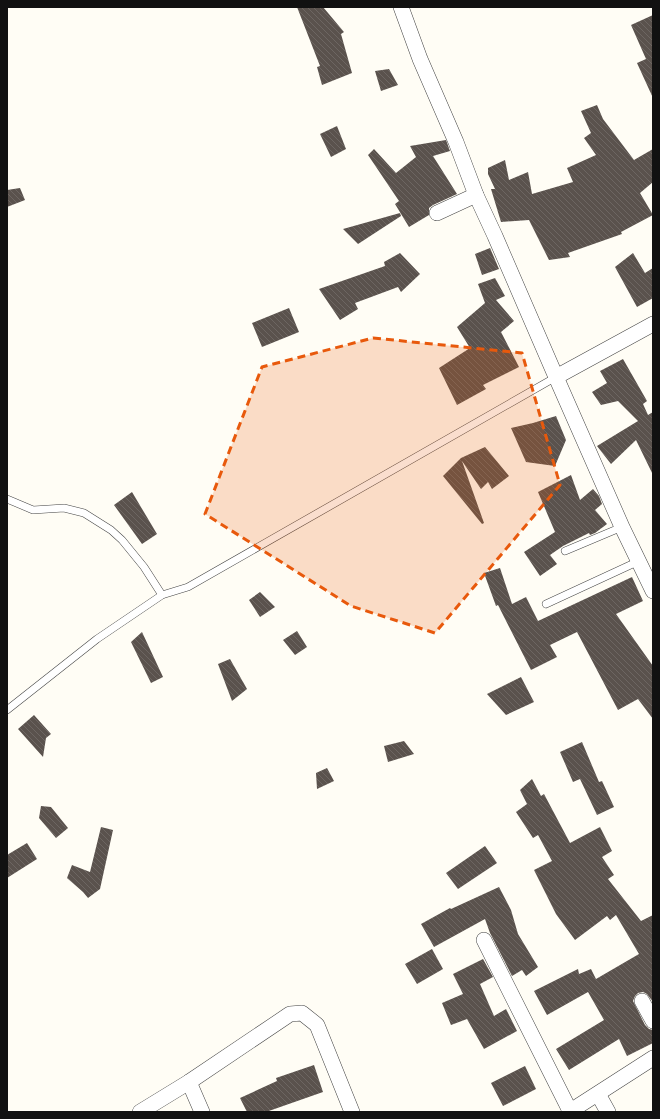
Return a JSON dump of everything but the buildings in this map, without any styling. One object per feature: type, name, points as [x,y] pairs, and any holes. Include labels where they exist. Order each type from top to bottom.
[{"type":"street","points":[[401,7],[420,59],[456,142],[476,195],[622,527],[653,591]]},
{"type":"street","points":[[438,213],[476,195]]},
{"type":"street","points":[[556,377],[653,324]]},
{"type":"street","points":[[484,940],[570,1112],[653,1058]]},
{"type":"street","points":[[642,1001],[653,1021]]},
{"type":"street","points":[[140,1112],[290,1014],[302,1013],[317,1025],[352,1112]]},
{"type":"street","points":[[188,1082],[202,1112]]},
{"type":"street","points":[[598,1094],[608,1112]]},
{"type":"lane","points":[[7,710],[97,639],[162,595],[188,588],[556,377]]},
{"type":"lane","points":[[7,499],[33,510],[64,508],[84,513],[110,530],[122,540],[144,567],[162,595]]},
{"type":"lane","points":[[565,551],[622,527]]},
{"type":"lane","points":[[546,604],[638,561]]},
{"type":"highlighted area","points":[[373,338],[522,353],[560,485],[435,633],[351,606],[205,514],[262,367]]}]
